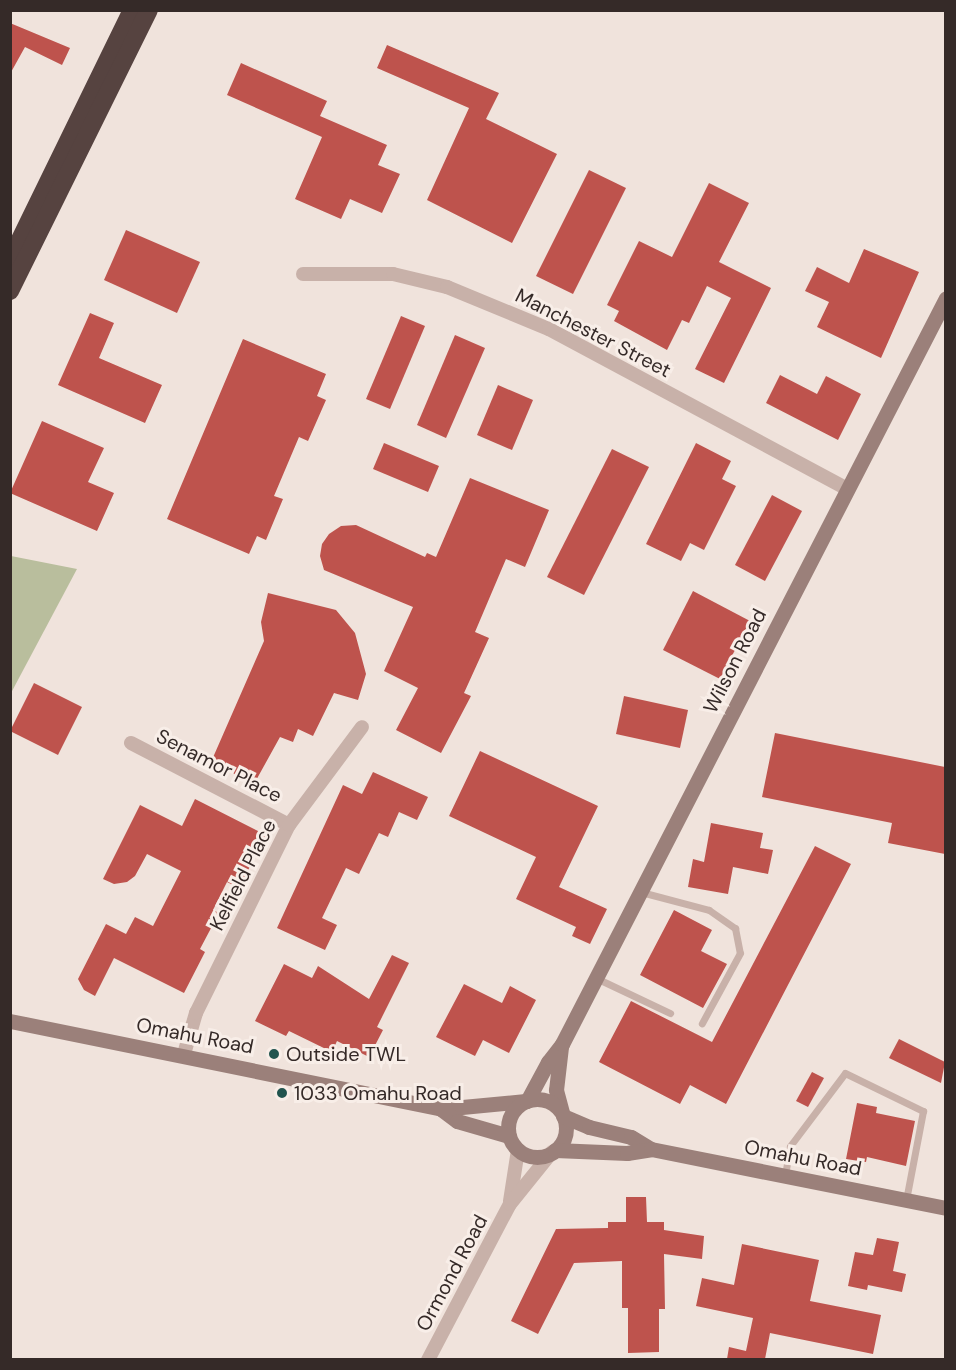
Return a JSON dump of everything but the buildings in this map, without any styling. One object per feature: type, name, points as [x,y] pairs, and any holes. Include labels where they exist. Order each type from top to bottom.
[{"type":"highway","points":[[10,261],[132,10]]},
{"type":"highway","points":[[10,291],[149,10]]},
{"type":"main road","name":"Wilson Road","points":[[526,1101],[548,1062],[562,1044],[945,298]]},
{"type":"main road","name":"Omahu Road","points":[[10,1021],[184,1054],[441,1109],[526,1101]]},
{"type":"main road","name":"Wilson Road","points":[[562,1044],[556,1090],[562,1114]]},
{"type":"main road","points":[[526,1101],[550,1102],[562,1114],[565,1134],[553,1151],[534,1156],[518,1150],[509,1136],[513,1112],[526,1101]]},
{"type":"main road","name":"Omahu Road","points":[[441,1109],[457,1121],[509,1136]]},
{"type":"main road","name":"Omahu Road","points":[[562,1114],[589,1127],[632,1137],[651,1149]]},
{"type":"main road","name":"Omahu Road","points":[[553,1151],[627,1153],[651,1149],[945,1208]]},
{"type":"street","name":"Manchester Street","points":[[303,273],[393,274],[447,287],[549,329],[847,489]]},
{"type":"street","name":"Kelfield Place","points":[[184,1054],[196,1013],[289,825],[362,727]]},
{"type":"street","name":"Senamor Place","points":[[131,743],[289,825]]},
{"type":"street","name":"Ormond Road","points":[[510,1204],[518,1150]]},
{"type":"street","name":"Ormond Road","points":[[428,1359],[510,1204],[553,1151]]},
{"type":"lane","points":[[640,892],[709,910],[735,928],[740,953],[702,1023]]},
{"type":"lane","points":[[596,978],[670,1012]]},
{"type":"lane","points":[[785,1175],[790,1146],[845,1073],[923,1111],[906,1200]]},
{"type":"green space","points":[[10,556],[77,569],[11,693]]},
{"type":"place","name":"Outside TWL","points":[[274,1054]]},
{"type":"place","name":"1033 Omahu Road","points":[[282,1093]]}]
